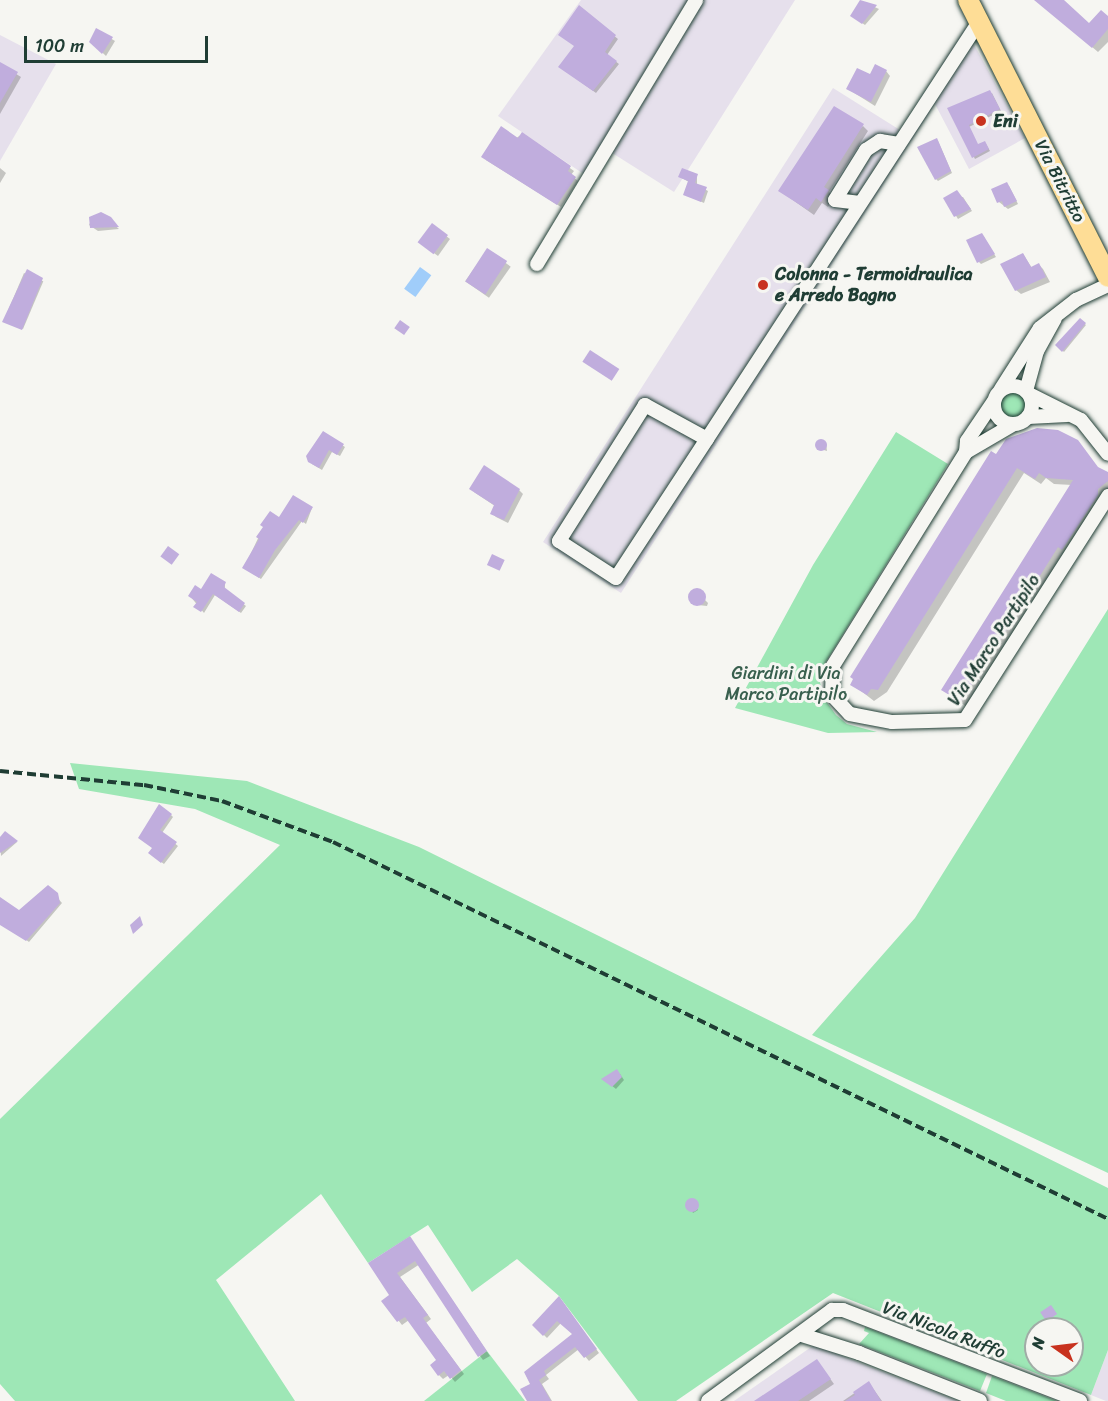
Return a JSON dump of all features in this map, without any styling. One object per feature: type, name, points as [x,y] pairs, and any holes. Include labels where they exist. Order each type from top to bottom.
[{"type":"main road","name":"Via Bitritto","points":[[968,0],[1108,277]]},
{"type":"street","points":[[537,264],[696,0]]},
{"type":"street","points":[[706,439],[645,405],[559,541],[616,578],[979,22]]},
{"type":"street","points":[[860,203],[835,200],[866,150],[880,141],[899,144]]},
{"type":"street","name":"Via Marco Partipilo","points":[[1108,285],[1059,311],[1040,328],[967,441],[966,452],[833,666],[832,694],[850,714],[892,722],[965,720],[1108,496]]},
{"type":"street","points":[[1028,417],[1032,406],[1028,393],[1037,351],[1059,311]]},
{"type":"street","points":[[1072,415],[1028,417],[1014,424],[998,417],[998,395],[1017,386],[1072,415],[1087,425],[1108,454]]},
{"type":"street","name":"Via Marco Partipilo","points":[[966,452],[1014,424]]},
{"type":"street","name":"Via Nicola Ruffo","points":[[708,1401],[802,1335],[820,1316],[843,1310],[1080,1401]]},
{"type":"street","points":[[802,1335],[859,1353],[980,1401]]},
{"type":"shaded area","points":[[581,0],[690,0],[585,175],[498,116]]},
{"type":"shaded area","points":[[702,0],[795,0],[674,192],[609,151]]},
{"type":"shaded area","name":"Colonna - Termoidraulica e Arredo Bagno","points":[[965,28],[1025,138],[969,169],[935,104],[621,593],[543,542],[833,88],[900,130]]},
{"type":"shaded area","points":[[0,35],[56,64],[0,161]]},
{"type":"shaded area","points":[[814,1345],[958,1401],[734,1401]]},
{"type":"shaded area","points":[[1108,1350],[1108,1401],[1106,1401],[1091,1395]]},
{"type":"green space","points":[[1013,391],[1023,395],[1027,405],[1023,415],[1013,419],[1003,415],[999,405],[1003,395]]},
{"type":"green space","name":"Giardini di Via Marco Partipilo","points":[[896,432],[948,464],[824,665],[820,682],[823,697],[836,715],[847,724],[877,732],[828,733],[735,708],[813,565]]},
{"type":"green space","points":[[1108,609],[1108,1173],[812,1035],[915,918]]},
{"type":"green space","points":[[70,763],[247,781],[419,847],[1108,1188],[1108,1350],[1091,1395],[1045,1377],[1084,1377],[1084,1317],[1024,1317],[1024,1369],[833,1293],[676,1401],[638,1401],[559,1296],[517,1259],[472,1292],[428,1225],[368,1263],[321,1194],[216,1280],[295,1401],[15,1401],[0,1384],[0,1119],[280,845],[195,809],[79,789]]},
{"type":"green space","points":[[865,1327],[987,1374],[980,1391],[859,1344],[869,1333],[864,1331]]},
{"type":"green space","points":[[487,1351],[525,1401],[424,1401]]},
{"type":"green space","points":[[992,1376],[1057,1401],[1006,1401],[986,1393]]},
{"type":"water","points":[[420,267],[431,275],[415,297],[404,289]]},
{"type":"building","points":[[860,0],[877,5],[862,24],[850,16]]},
{"type":"building","points":[[1034,0],[1064,0],[1089,23],[1101,10],[1108,16],[1108,29],[1092,48]]},
{"type":"building","points":[[579,5],[616,35],[605,52],[617,61],[593,91],[558,67],[574,46],[558,35]]},
{"type":"building","points":[[96,28],[113,37],[102,54],[89,42]]},
{"type":"building","points":[[0,62],[18,72],[0,103]]},
{"type":"building","points":[[875,64],[887,70],[871,102],[846,89],[857,68],[870,74]]},
{"type":"building","points":[[990,90],[1000,109],[969,125],[978,144],[985,141],[989,149],[972,158],[947,108]]},
{"type":"building","points":[[834,106],[864,124],[824,187],[829,190],[821,202],[816,198],[808,210],[778,191]]},
{"type":"building","points":[[501,126],[518,138],[522,132],[571,166],[568,171],[576,177],[557,205],[481,157]]},
{"type":"building","points":[[937,138],[951,171],[935,180],[917,147]]},
{"type":"building","points":[[682,168],[698,174],[695,183],[707,187],[701,202],[683,195],[688,181],[678,177]]},
{"type":"building","points":[[1007,182],[1017,201],[1004,207],[1002,201],[997,203],[991,189]]},
{"type":"building","points":[[957,190],[971,209],[954,217],[943,198]]},
{"type":"building","points":[[101,212],[111,217],[119,227],[90,228],[89,217]]},
{"type":"building","points":[[432,223],[448,235],[434,254],[418,242]]},
{"type":"building","points":[[982,233],[995,254],[977,263],[966,240]]},
{"type":"building","points":[[487,248],[507,261],[485,295],[465,282]]},
{"type":"building","points":[[1023,253],[1031,267],[1039,263],[1046,277],[1015,291],[1000,264]]},
{"type":"building","points":[[27,269],[43,278],[22,330],[2,322]]},
{"type":"building","points":[[1080,318],[1086,323],[1062,352],[1055,345]]},
{"type":"building","points":[[400,320],[410,327],[404,335],[394,328]]},
{"type":"building","points":[[590,350],[619,369],[612,381],[582,362]]},
{"type":"building","points":[[1037,428],[1058,430],[1078,440],[1098,467],[1108,472],[1108,481],[1098,489],[1098,495],[1062,550],[1058,547],[961,702],[941,690],[1073,480],[1046,478],[1039,473],[1035,479],[1017,468],[878,690],[871,689],[867,695],[850,685],[853,679],[850,677],[991,451],[996,454],[1006,439]]},
{"type":"building","points":[[323,431],[344,444],[337,455],[329,450],[319,468],[308,462],[306,456]]},
{"type":"building","points":[[823,439],[827,445],[823,451],[819,451],[815,443]]},
{"type":"building","points":[[484,465],[520,489],[504,520],[490,514],[494,505],[469,489]]},
{"type":"building","points":[[293,495],[313,507],[303,523],[299,520],[275,550],[259,578],[242,568],[259,539],[256,537],[263,527],[260,525],[270,511],[279,517]]},
{"type":"building","points":[[168,546],[179,554],[172,565],[160,557]]},
{"type":"building","points":[[492,554],[505,560],[500,571],[487,565]]},
{"type":"building","points":[[211,573],[226,582],[224,587],[245,603],[239,612],[213,594],[201,612],[193,607],[197,602],[188,596],[195,585],[201,589]]},
{"type":"building","points":[[697,588],[703,591],[706,597],[703,603],[697,606],[691,603],[688,597],[691,591]]},
{"type":"building","points":[[159,804],[172,814],[160,830],[177,842],[161,863],[148,853],[152,848],[138,838]]},
{"type":"building","points":[[5,831],[18,841],[0,853],[0,837]]},
{"type":"building","points":[[48,885],[58,893],[60,903],[26,941],[0,925],[0,897],[19,910]]},
{"type":"building","points":[[140,916],[143,925],[133,934],[130,925]]},
{"type":"building","points":[[617,1069],[622,1077],[612,1087],[601,1079]]},
{"type":"building","points":[[692,1198],[697,1200],[699,1205],[697,1210],[692,1212],[687,1210],[685,1205],[687,1200]]},
{"type":"building","points":[[410,1236],[487,1351],[478,1357],[415,1261],[397,1273],[428,1315],[423,1318],[461,1370],[450,1379],[444,1371],[438,1376],[430,1365],[436,1360],[405,1317],[397,1322],[381,1301],[389,1295],[368,1263]]},
{"type":"building","points":[[559,1296],[597,1349],[584,1358],[575,1347],[544,1371],[546,1375],[539,1380],[551,1401],[527,1401],[520,1389],[530,1384],[524,1372],[572,1334],[557,1321],[543,1336],[532,1325]]},
{"type":"building","points":[[1051,1305],[1057,1314],[1053,1317],[1043,1317],[1040,1312]]},
{"type":"building","points":[[817,1359],[831,1379],[798,1401],[754,1401]]},
{"type":"building","points":[[869,1381],[881,1401],[845,1401],[855,1395],[853,1392]]},
{"type":"railway","points":[[0,771],[144,785],[222,801],[333,842],[1108,1219]]},
{"type":"place","name":"Eni","points":[[981,121]]},
{"type":"place","name":"Colonna - Termoidraulica e Arredo Bagno","points":[[763,285]]}]
